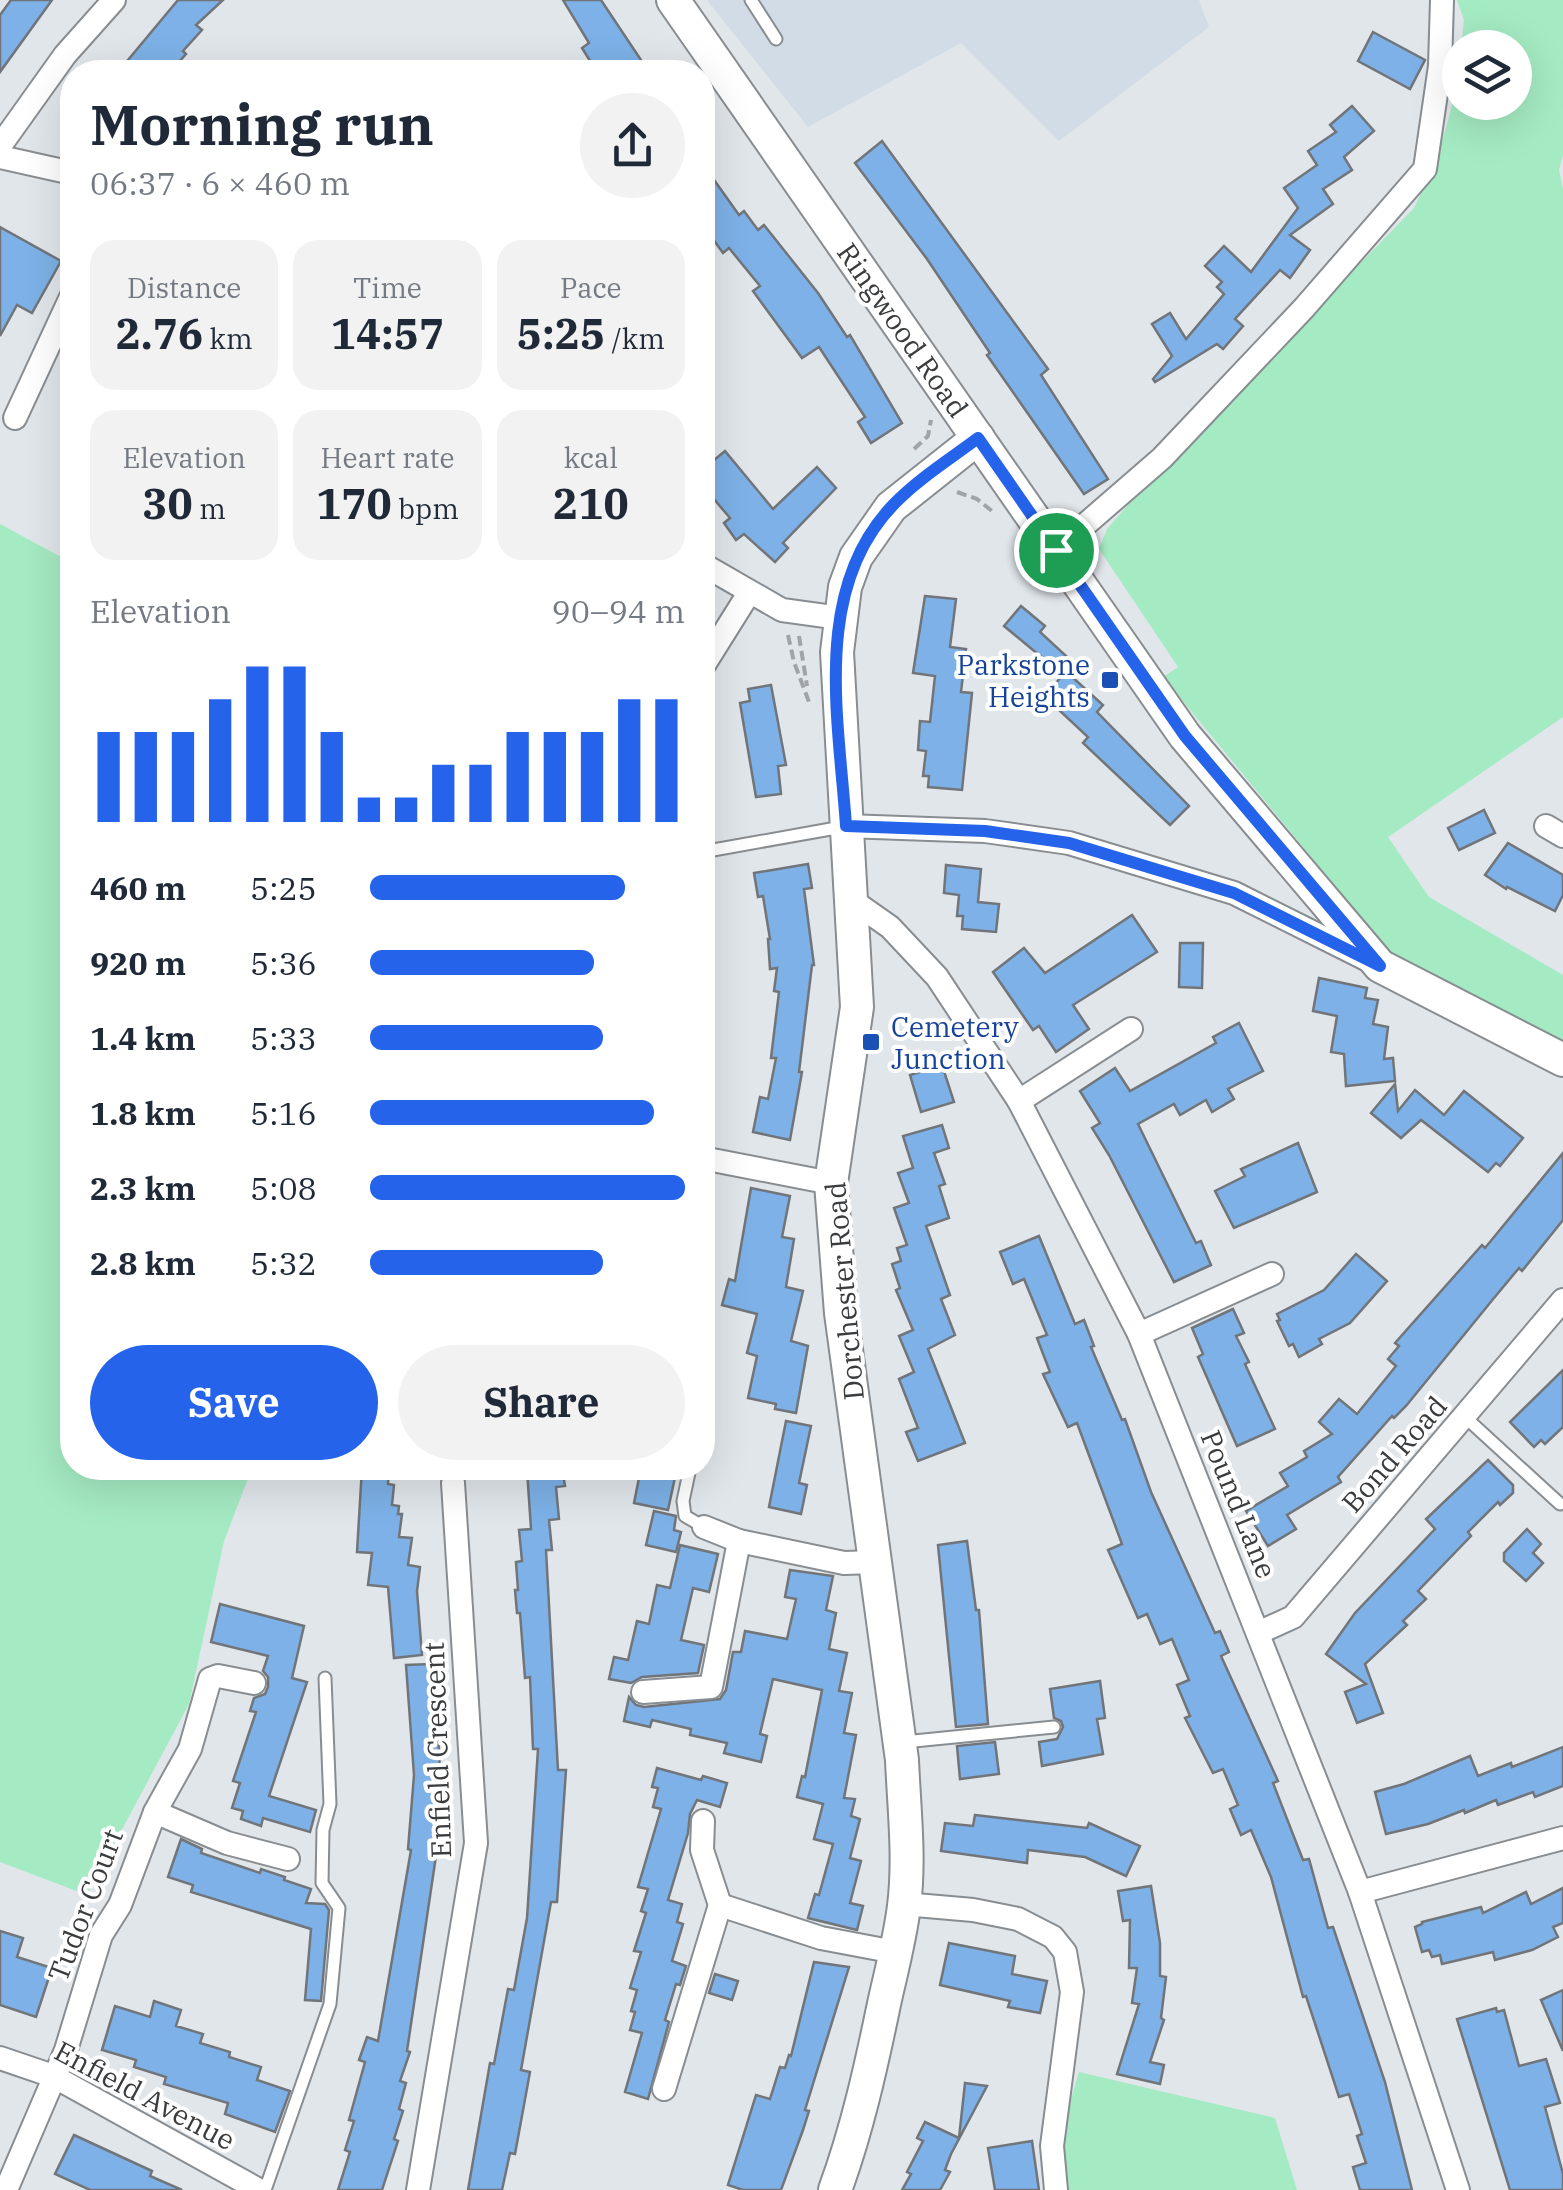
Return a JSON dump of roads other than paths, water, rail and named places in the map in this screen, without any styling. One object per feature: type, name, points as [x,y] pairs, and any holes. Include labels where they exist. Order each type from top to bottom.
[{"type":"street","points":[[61,60],[114,0]]},
{"type":"street","name":"Ringwood Road","points":[[673,0],[715,60]]},
{"type":"street","points":[[1056,550],[1162,458],[1304,308],[1424,169],[1440,66],[1442,0]]},
{"type":"street","name":"Ringwood Road","points":[[715,60],[1185,736],[1380,966],[1563,1060]]},
{"type":"street","points":[[0,146],[60,62]]},
{"type":"street","points":[[0,156],[60,170]]},
{"type":"street","points":[[15,418],[60,321]]},
{"type":"street","name":"Dorchester Road","points":[[835,2190],[875,2047],[895,1952],[904,1904],[906,1834],[900,1743],[842,1313],[831,1183],[856,1006],[853,902],[837,686],[840,618],[845,587],[856,557],[891,506],[978,438]]},
{"type":"street","points":[[715,572],[782,610],[840,618]]},
{"type":"street","points":[[715,647],[749,593]]},
{"type":"street","points":[[846,826],[985,831],[1069,843],[1234,893],[1380,966]]},
{"type":"street","name":"Pound Lane","points":[[853,902],[890,927],[937,977],[1018,1101],[1138,1334],[1360,1892],[1458,2190]]},
{"type":"street","points":[[1018,1101],[1130,1029]]},
{"type":"street","points":[[715,1161],[831,1183]]},
{"type":"street","points":[[1138,1334],[1272,1274]]},
{"type":"street","name":"Bond Road","points":[[1258,1633],[1293,1617],[1563,1300]]},
{"type":"street","name":"Enfield Crescent","points":[[418,2190],[476,1844],[452,1483]]},
{"type":"street","points":[[704,1527],[738,1541],[844,1563],[874,1562]]},
{"type":"street","points":[[643,1692],[711,1686],[738,1541]]},
{"type":"street","name":"Tudor Court","points":[[6,2190],[66,2050],[94,1952],[120,1905],[155,1812],[190,1750],[210,1679],[218,1676],[254,1683]]},
{"type":"street","name":"Tudor Court","points":[[155,1812],[227,1843],[288,1859]]},
{"type":"street","points":[[664,2089],[720,1905],[702,1850],[703,1821]]},
{"type":"street","points":[[1360,1892],[1563,1838]]},
{"type":"street","points":[[904,1904],[973,1910],[1018,1919],[1053,1937],[1065,1952],[1072,1992],[1052,2146],[1056,2190]]},
{"type":"street","points":[[720,1905],[822,1938],[895,1952]]},
{"type":"street","name":"Enfield Avenue","points":[[0,2058],[53,2076],[262,2190]]},
{"type":"lane","points":[[751,0],[776,39]]},
{"type":"lane","points":[[715,850],[846,826]]},
{"type":"lane","points":[[1465,1417],[1560,1504]]},
{"type":"lane","points":[[687,1480],[683,1501],[686,1516],[704,1527]]},
{"type":"lane","points":[[262,2190],[330,2004],[339,1908],[322,1883],[322,1830],[330,1804],[325,1678]]},
{"type":"lane","points":[[900,1743],[1054,1728]]},
{"type":"place","name":"Parkstone Heights","points":[[1110,680]]},
{"type":"place","name":"Cemetery Junction","points":[[871,1042]]}]
